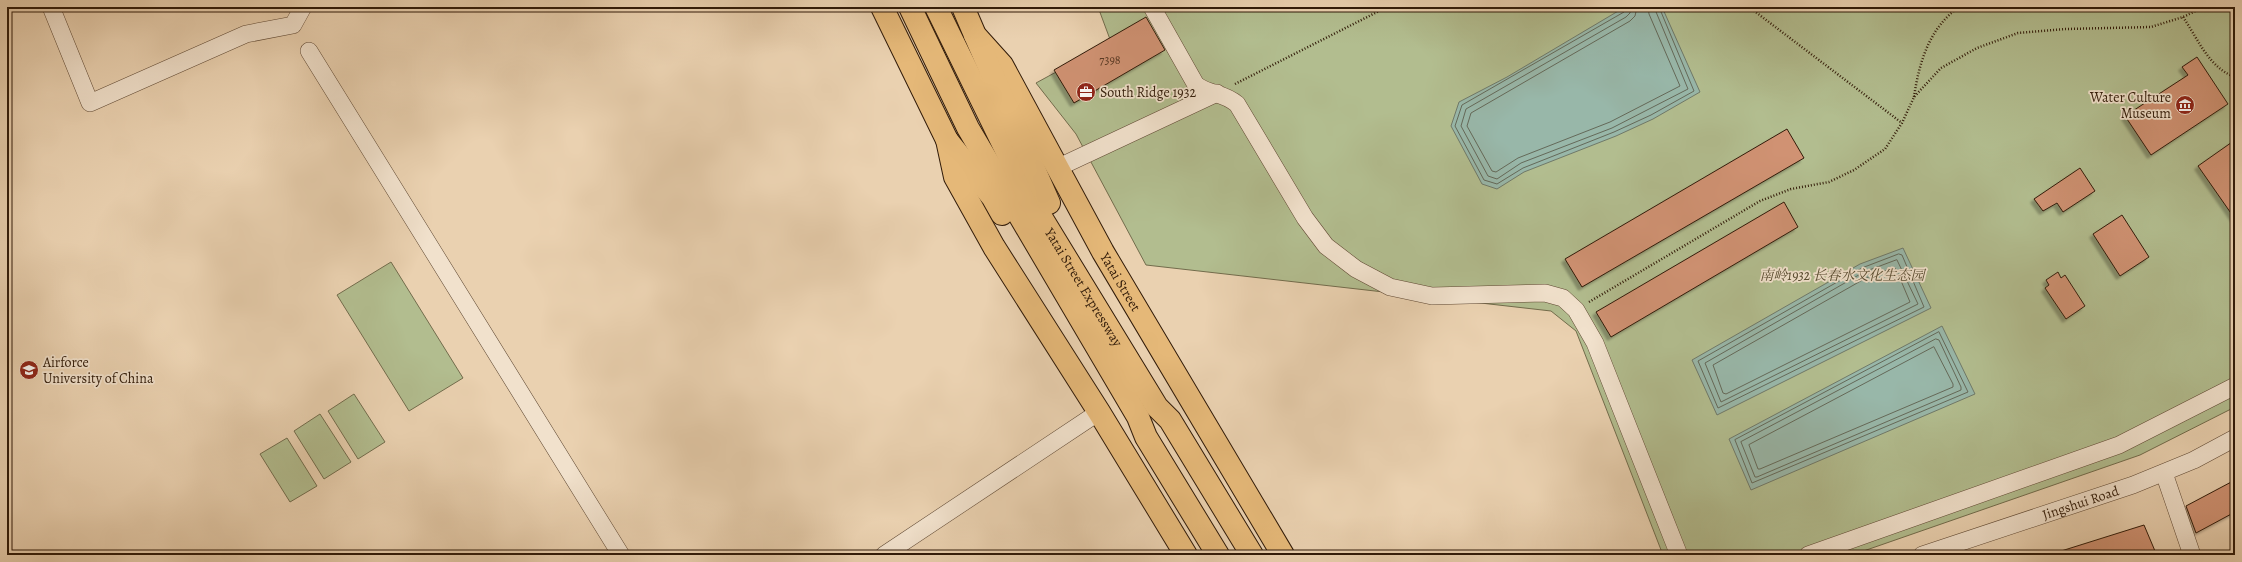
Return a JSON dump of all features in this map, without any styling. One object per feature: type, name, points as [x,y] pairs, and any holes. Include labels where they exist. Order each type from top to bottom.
[{"type":"main road","points":[[882,7],[947,140],[993,198],[1127,424],[1146,437]]},
{"type":"main road","name":"Yatai Street Expressway","points":[[910,7],[968,128],[1138,417],[1146,437],[1218,555]]},
{"type":"main road","name":"Yatai Street Expressway","points":[[936,7],[1030,199],[1157,407],[1170,420],[1252,555]]},
{"type":"main road","name":"Yatai Street","points":[[963,7],[975,35],[1002,65],[1107,259],[1283,555]]},
{"type":"main road","points":[[975,35],[1041,188],[1053,212],[1167,400],[1170,420]]},
{"type":"main road","points":[[947,140],[955,177],[1038,318],[1099,412],[1186,555]]},
{"type":"street","points":[[50,7],[90,103],[246,34],[293,25],[303,7]]},
{"type":"street","points":[[1152,7],[1196,85],[1204,91],[1228,96],[1237,104],[1305,218],[1326,246],[1356,269],[1390,288],[1432,296],[1545,293],[1563,298],[1576,310],[1595,343],[1679,555]]},
{"type":"street","points":[[309,52],[621,555]]},
{"type":"street","points":[[1057,168],[1217,93]]},
{"type":"street","points":[[1808,555],[2119,445],[2235,386]]},
{"type":"street","points":[[884,555],[1099,412]]},
{"type":"street","name":"Jingshui Road","points":[[1922,555],[2133,485],[2164,473],[2235,438]]},
{"type":"street","points":[[2164,473],[2192,555]]},
{"type":"path","points":[[1217,93],[1387,7]]},
{"type":"path","points":[[1749,7],[1902,123]]},
{"type":"path","points":[[1576,310],[1760,202],[1791,189],[1829,182],[1854,170],[1885,149],[1902,123],[1914,97],[1918,68],[1933,34],[1959,7]]},
{"type":"path","points":[[1914,97],[1941,68],[1977,48],[2018,33],[2073,29],[2151,27],[2183,17],[2204,7]]},
{"type":"path","points":[[2183,17],[2213,63],[2223,73],[2235,77]]},
{"type":"green space","name":"南岭1932 长春水文化生态园","points":[[1098,7],[2235,7],[2235,407],[2140,455],[1852,555],[1663,555],[1576,331],[1551,311],[1146,265],[1076,134],[1036,83],[1111,42]]},
{"type":"green space","points":[[391,262],[463,378],[409,411],[337,295]]},
{"type":"green space","points":[[354,394],[385,442],[358,459],[328,411]]},
{"type":"green space","points":[[320,414],[351,462],[324,479],[294,431]]},
{"type":"green space","points":[[287,438],[317,486],[290,502],[260,454]]},
{"type":"water","points":[[1625,7],[1662,7],[1700,92],[1653,119],[1616,136],[1524,172],[1497,189],[1482,184],[1451,126],[1459,102],[1507,77]]},
{"type":"water","points":[[1903,248],[1931,308],[1717,415],[1692,360],[1860,264]]},
{"type":"water","points":[[1942,326],[1975,394],[1751,490],[1729,439]]},
{"type":"building","points":[[1146,17],[1165,50],[1074,103],[1054,70]]},
{"type":"building","points":[[2197,57],[2228,104],[2151,155],[2125,116],[2188,75],[2182,67]]},
{"type":"building","points":[[1787,129],[1804,158],[1582,287],[1565,259]]},
{"type":"building","points":[[2235,140],[2235,219],[2198,166]]},
{"type":"building","points":[[2080,168],[2095,191],[2063,212],[2057,203],[2043,211],[2034,199]]},
{"type":"building","points":[[1784,202],[1798,227],[1611,337],[1596,312]]},
{"type":"building","points":[[2122,215],[2149,257],[2120,276],[2093,234]]},
{"type":"building","points":[[2058,272],[2061,278],[2065,275],[2085,306],[2066,319],[2045,288],[2049,285],[2046,280]]},
{"type":"building","points":[[2235,480],[2235,512],[2196,533],[2186,506]]},
{"type":"building","points":[[2144,525],[2155,551],[2141,555],[2058,555],[2058,552]]},
{"type":"place","name":"South Ridge 1932","points":[[1086,92]]},
{"type":"place","name":"Water Culture Museum","points":[[2185,105]]},
{"type":"place","name":"Airforce University of China","points":[[29,370]]}]
